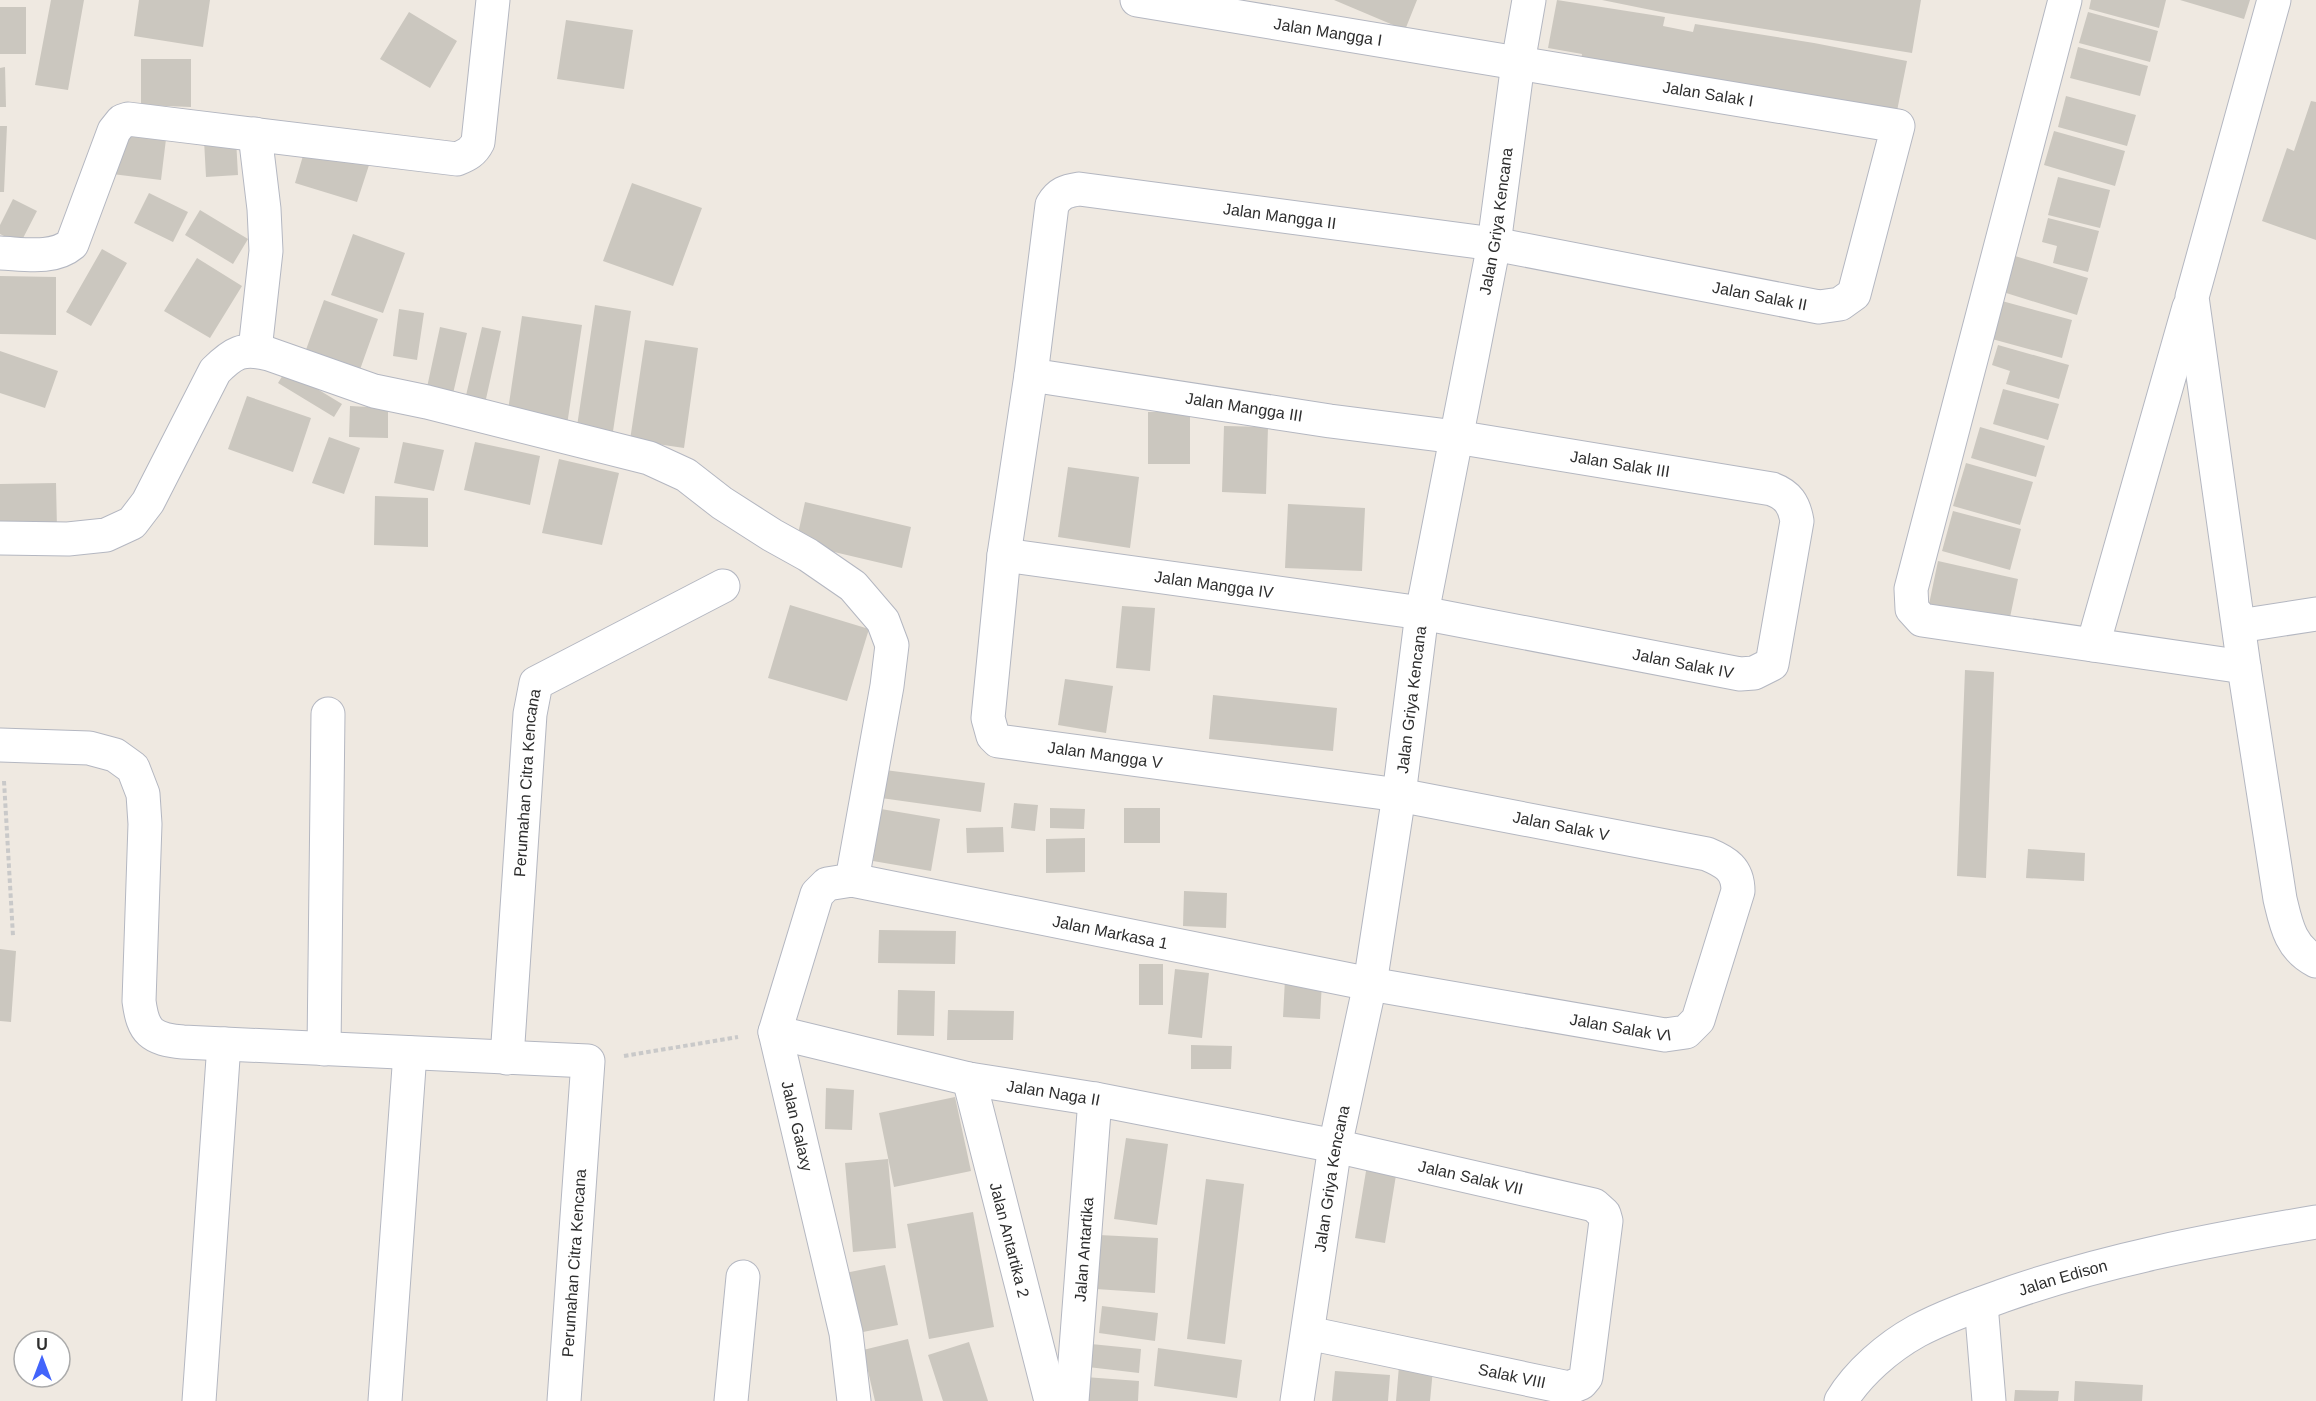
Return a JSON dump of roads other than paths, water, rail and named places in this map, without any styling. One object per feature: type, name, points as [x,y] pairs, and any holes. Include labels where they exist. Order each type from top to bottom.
[{"type":"street","points":[[0,253],[50,254],[72,244],[114,131],[122,121],[128,119],[457,159],[465,156],[474,150],[478,142],[493,0]]},
{"type":"street","name":"Jalan Mangga I","points":[[1137,0],[1518,63]]},
{"type":"street","name":"Jalan Griya Kencana","points":[[1297,1401],[1335,1146],[1370,984],[1400,795],[1422,613],[1494,244],[1518,63],[1529,0]]},
{"type":"street","points":[[2065,0],[1911,589],[1912,609],[1922,620],[2244,667]]},
{"type":"street","points":[[2093,645],[2274,0]]},
{"type":"street","name":"Jalan Salak I","points":[[1518,63],[1898,126]]},
{"type":"street","name":"Jalan Salak II","points":[[1494,244],[1820,307],[1840,304],[1854,294],[1898,126]]},
{"type":"street","points":[[255,134],[264,209],[266,251],[255,350]]},
{"type":"street","name":"Jalan Mangga II","points":[[1031,375],[1052,205],[1057,196],[1066,191],[1079,189],[1494,244]]},
{"type":"street","points":[[2192,297],[2244,667],[2280,899],[2287,928],[2294,944],[2316,961]]},
{"type":"street","points":[[0,538],[68,539],[106,535],[132,523],[148,502],[215,371],[230,356],[244,351],[255,350],[374,391],[427,402],[649,458],[686,475],[722,503],[808,555],[853,586],[884,621],[892,645],[887,686],[852,880],[827,884],[817,894],[775,1032]]},
{"type":"street","points":[[1004,555],[1031,375]]},
{"type":"street","name":"Jalan Mangga III","points":[[1031,375],[1330,421],[1456,437]]},
{"type":"street","name":"Jalan Salak III","points":[[1456,437],[1772,489],[1783,494]]},
{"type":"street","name":"Jalan Salak IV","points":[[1422,613],[1726,672],[1754,673],[1772,664],[1797,521],[1791,502],[1783,494]]},
{"type":"street","name":"Jalan Mangga IV","points":[[1004,555],[1422,613]]},
{"type":"street","name":"Jalan Mangga V","points":[[1004,555],[988,718],[993,736],[998,741],[1400,795]]},
{"type":"street","name":"Perumahan Citra Kencana","points":[[564,1401],[588,1061],[507,1058],[530,714],[536,682],[723,586]]},
{"type":"street","points":[[2239,626],[2316,614]]},
{"type":"street","points":[[324,1049],[328,714]]},
{"type":"street","points":[[1,745],[89,748],[115,755],[133,768],[143,794],[145,824],[139,1001],[145,1028],[154,1036],[166,1040],[224,1044],[507,1058]]},
{"type":"street","name":"Jalan Salak V","points":[[1400,795],[1707,854],[1722,860]]},
{"type":"street","name":"Jalan Salak VI","points":[[1370,984],[1665,1035],[1686,1032],[1698,1020],[1738,891],[1738,878],[1732,868],[1722,860]]},
{"type":"street","name":"Jalan Markasa 1","points":[[852,880],[1370,984]]},
{"type":"street","name":"Jalan Naga II","points":[[775,1032],[969,1079],[1095,1099],[1335,1146]]},
{"type":"street","name":"Jalan Galaxy","points":[[775,1032],[846,1334],[854,1383],[854,1401]]},
{"type":"street","points":[[199,1401],[224,1044]]},
{"type":"street","points":[[385,1401],[410,1053]]},
{"type":"street","name":"Jalan Antartika 2","points":[[969,1079],[1051,1401]]},
{"type":"street","name":"Jalan Antartika","points":[[1072,1401],[1095,1099]]},
{"type":"street","name":"Jalan Salak VII","points":[[1335,1146],[1594,1205],[1604,1214]]},
{"type":"street","name":"Salak VIII","points":[[1308,1333],[1569,1388],[1575,1387],[1586,1377],[1606,1221],[1604,1214]]},
{"type":"street","name":"Jalan Edison","points":[[1841,1401],[1881,1356],[1917,1331],[1981,1304],[2041,1282],[2115,1262],[2194,1243],[2316,1222]]},
{"type":"street","points":[[731,1401],[743,1277]]},
{"type":"street","points":[[1981,1304],[1989,1401]]}]
